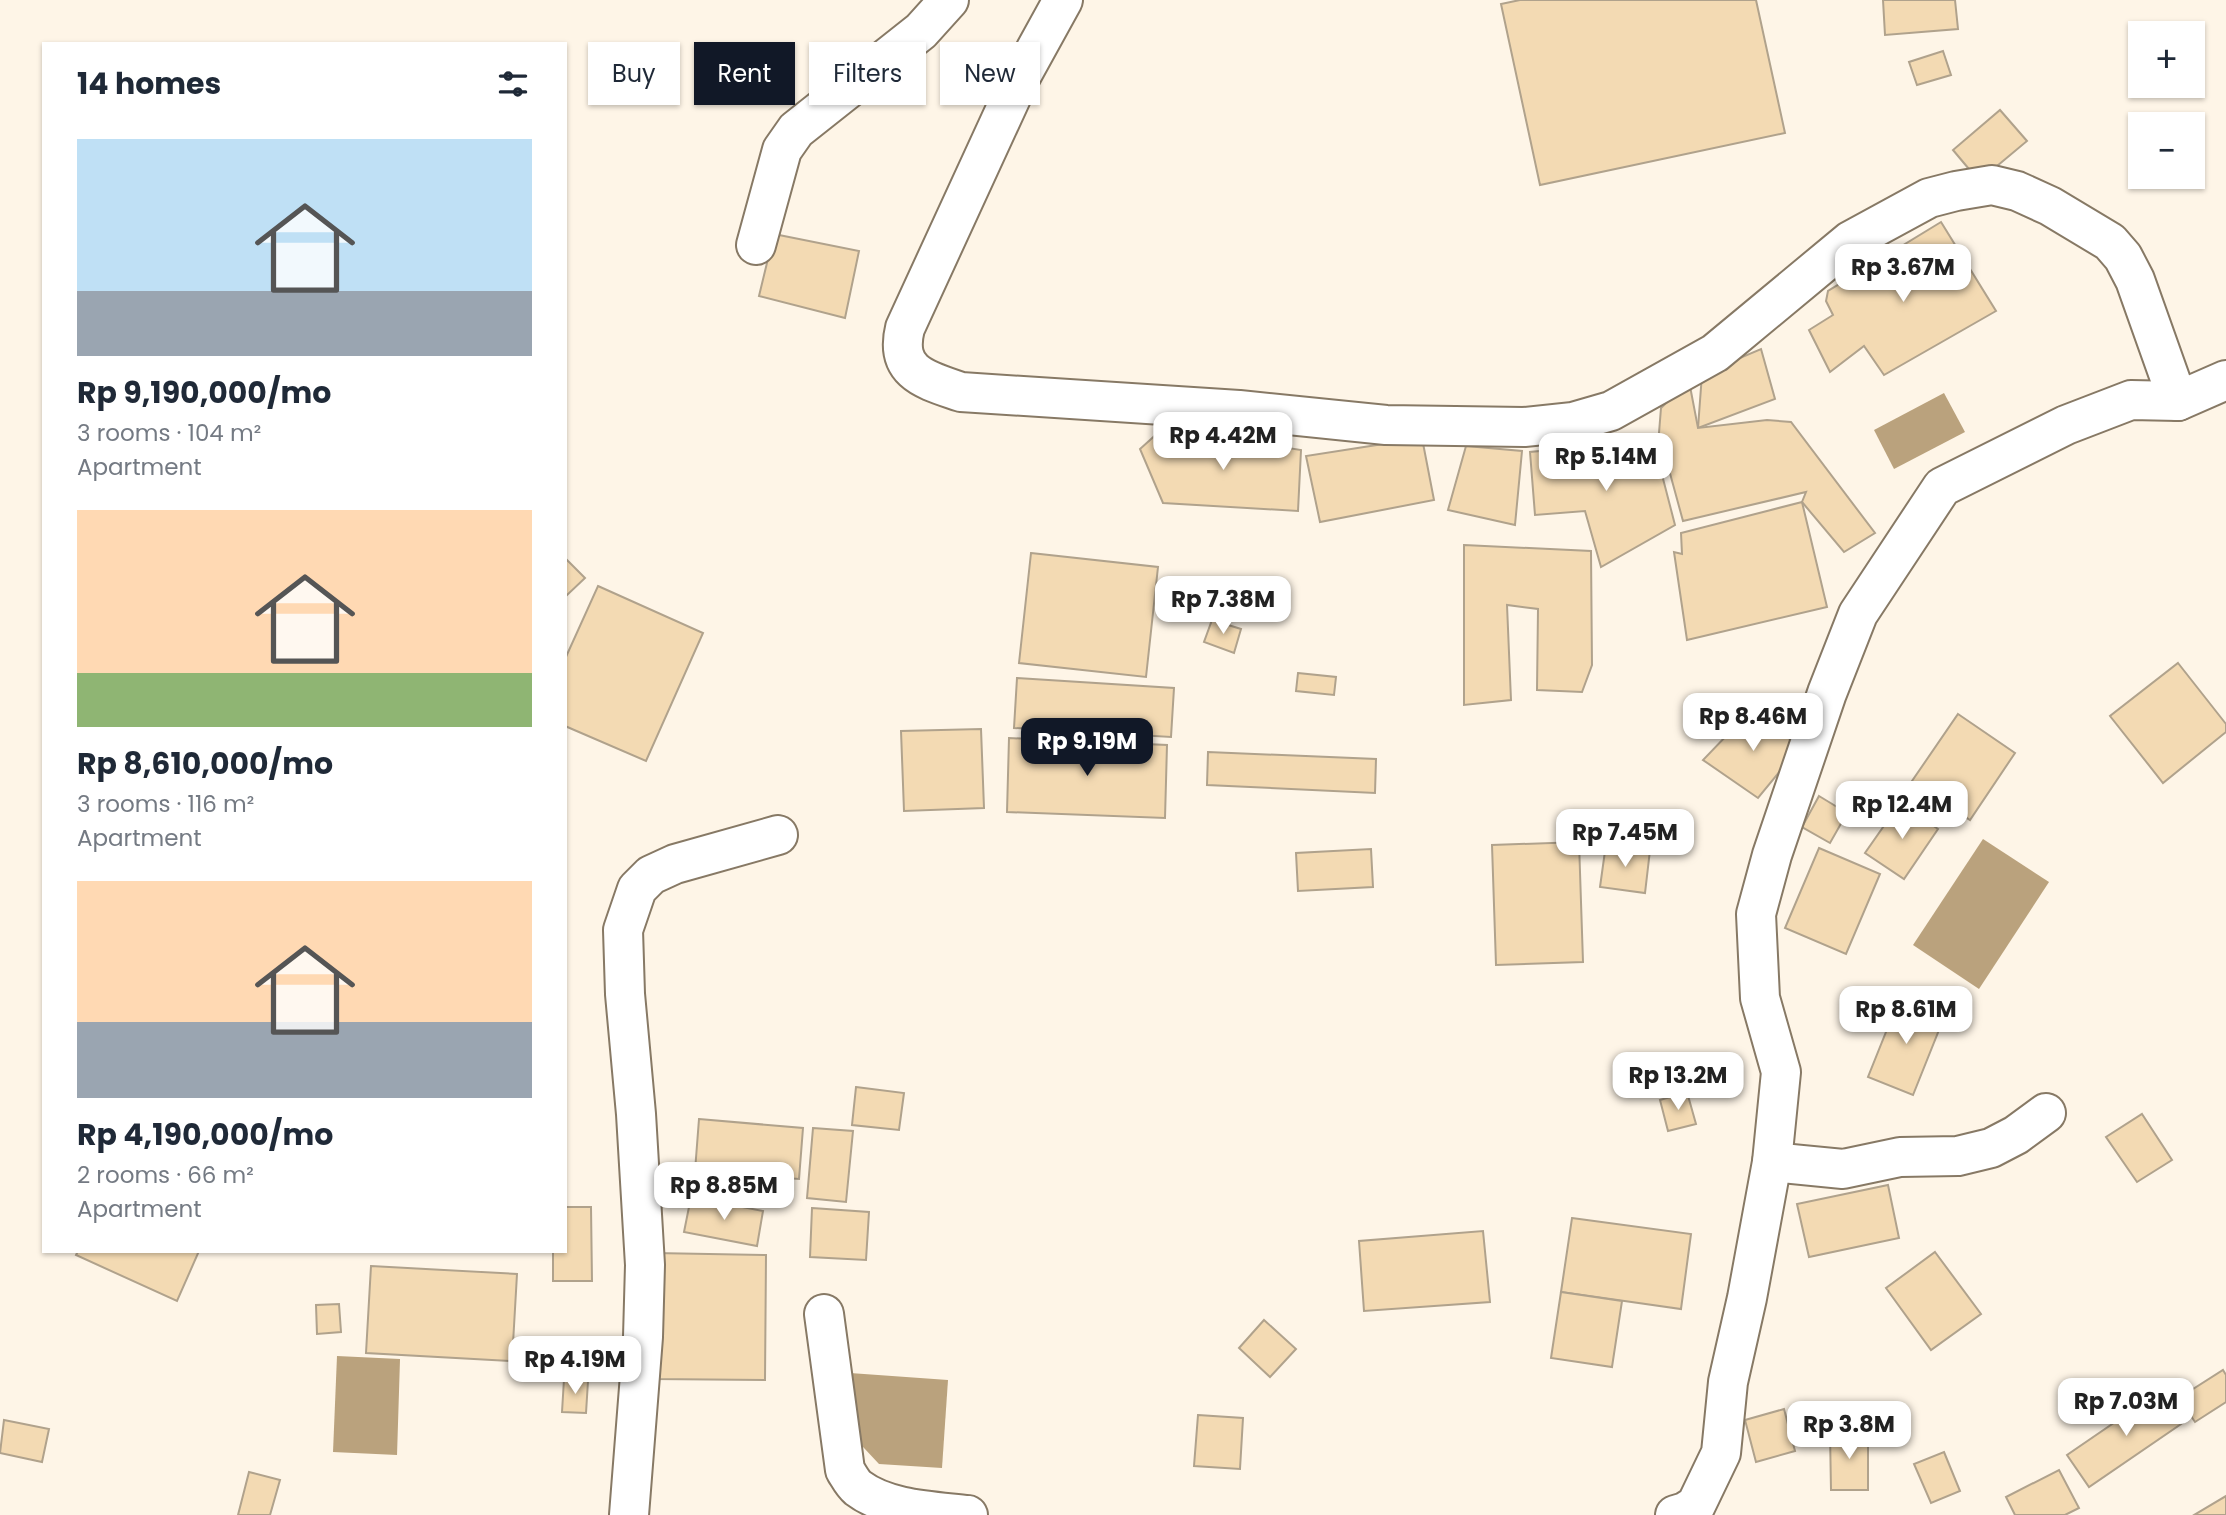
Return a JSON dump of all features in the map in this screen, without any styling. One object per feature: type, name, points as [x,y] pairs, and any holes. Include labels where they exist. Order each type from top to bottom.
[{"type":"street","points":[[755,245],[782,150],[796,130],[920,31],[949,0]]},
{"type":"street","points":[[1063,0],[1020,78],[905,328],[901,344],[907,363],[925,379],[961,392],[1239,410],[1386,425],[1524,426],[1573,422],[1611,411],[1715,353],[1850,241],[1929,198],[1992,185],[2017,191],[2050,206],[2110,242],[2123,257],[2135,280],[2178,401]]},
{"type":"street","points":[[1718,1515],[1728,1382],[1747,1298],[1772,1162],[1781,1072],[1760,998],[1756,914],[1772,855],[1827,692],[1858,614],[1942,487],[2066,425],[2131,400],[2178,401],[2226,380]]},
{"type":"street","points":[[629,1515],[643,1337],[645,1265],[636,1114],[625,994],[624,930],[637,889],[651,875],[676,864],[778,835]]},
{"type":"street","points":[[1772,1162],[1843,1169],[1899,1157],[1958,1156],[1991,1148],[2016,1135],[2046,1113]]},
{"type":"street","points":[[824,1314],[845,1471],[855,1486],[870,1496],[909,1508],[968,1515]]},
{"type":"street","points":[[1675,1515],[1696,1505],[1721,1453]]},
{"type":"shaded area","points":[[1944,393],[1965,432],[1894,469],[1874,430]]},
{"type":"shaded area","points":[[1983,839],[2049,882],[1979,989],[1913,945]]},
{"type":"shaded area","points":[[337,1356],[400,1359],[397,1455],[333,1452]]},
{"type":"shaded area","points":[[836,1372],[948,1380],[942,1468],[879,1464],[849,1432]]},
{"type":"building","points":[[1520,0],[1756,0],[1785,133],[1540,185],[1501,4]]},
{"type":"building","points":[[1883,0],[1955,0],[1958,29],[1885,35]]},
{"type":"building","points":[[1943,51],[1951,75],[1917,85],[1909,62]]},
{"type":"building","points":[[2000,110],[2027,141],[1979,181],[1953,150]]},
{"type":"building","points":[[1941,222],[1996,311],[1884,375],[1864,346],[1830,372],[1809,330],[1833,315],[1826,301],[1828,291]]},
{"type":"building","points":[[774,234],[859,251],[845,318],[759,296]]},
{"type":"building","points":[[1761,349],[1775,399],[1698,428],[1702,374]]},
{"type":"building","points":[[1689,381],[1698,428],[1767,420],[1791,422],[1875,533],[1844,552],[1802,502],[1806,492],[1683,521],[1659,433],[1661,408]]},
{"type":"building","points":[[1168,429],[1301,450],[1298,511],[1163,503],[1140,449],[1159,432]]},
{"type":"building","points":[[1422,438],[1434,500],[1320,522],[1306,456]]},
{"type":"building","points":[[1653,440],[1675,525],[1601,567],[1585,511],[1535,515],[1530,452]]},
{"type":"building","points":[[1466,446],[1522,451],[1515,525],[1448,510]]},
{"type":"building","points":[[1802,502],[1827,607],[1687,640],[1674,552],[1682,554],[1681,533]]},
{"type":"building","points":[[1464,545],[1591,551],[1592,665],[1582,692],[1537,690],[1538,609],[1507,605],[1511,700],[1464,705]]},
{"type":"building","points":[[1031,553],[1158,567],[1146,677],[1019,663]]},
{"type":"building","points":[[567,560],[585,578],[567,595]]},
{"type":"building","points":[[598,586],[703,633],[646,761],[567,727],[567,655]]},
{"type":"building","points":[[1212,620],[1241,629],[1234,653],[1204,642]]},
{"type":"building","points":[[2178,663],[2226,724],[2226,732],[2163,783],[2110,716]]},
{"type":"building","points":[[1298,673],[1336,677],[1334,695],[1296,691]]},
{"type":"building","points":[[1017,678],[1174,688],[1171,737],[1014,728]]},
{"type":"building","points":[[1755,706],[1799,748],[1758,798],[1703,760]]},
{"type":"building","points":[[1958,714],[2015,753],[1970,820],[1912,781]]},
{"type":"building","points":[[981,729],[984,808],[904,811],[901,731]]},
{"type":"building","points":[[1009,738],[1167,745],[1165,818],[1007,812]]},
{"type":"building","points":[[1208,752],[1376,759],[1375,793],[1207,785]]},
{"type":"building","points":[[1819,796],[1847,813],[1830,843],[1802,827]]},
{"type":"building","points":[[1900,803],[1938,829],[1904,879],[1865,853]]},
{"type":"building","points":[[1579,842],[1583,962],[1496,965],[1492,845]]},
{"type":"building","points":[[1606,844],[1650,850],[1645,893],[1600,887]]},
{"type":"building","points":[[1819,848],[1880,874],[1846,954],[1785,928]]},
{"type":"building","points":[[1371,849],[1373,887],[1298,891],[1296,853]]},
{"type":"building","points":[[1900,997],[1945,1015],[1913,1095],[1868,1077]]},
{"type":"building","points":[[856,1087],[904,1093],[899,1130],[852,1125]]},
{"type":"building","points":[[1687,1092],[1696,1124],[1668,1131],[1660,1100]]},
{"type":"building","points":[[2142,1114],[2172,1160],[2137,1182],[2106,1137]]},
{"type":"building","points":[[699,1119],[803,1128],[799,1179],[695,1171]]},
{"type":"building","points":[[813,1128],[853,1131],[846,1202],[807,1198]]},
{"type":"building","points":[[1888,1185],[1899,1238],[1809,1257],[1797,1204]]},
{"type":"building","points":[[691,1197],[763,1211],[757,1246],[684,1232]]},
{"type":"building","points":[[567,1207],[591,1207],[592,1281],[553,1281],[553,1253],[567,1253]]},
{"type":"building","points":[[812,1208],[869,1212],[866,1260],[810,1257]]},
{"type":"building","points":[[1572,1218],[1691,1234],[1681,1309],[1561,1292]]},
{"type":"building","points":[[1483,1231],[1490,1302],[1364,1311],[1359,1241]]},
{"type":"building","points":[[1935,1252],[1981,1314],[1931,1350],[1886,1288]]},
{"type":"building","points":[[77,1253],[198,1253],[177,1301],[76,1255]]},
{"type":"building","points":[[654,1253],[766,1255],[765,1380],[653,1379]]},
{"type":"building","points":[[371,1266],[517,1274],[512,1361],[366,1353]]},
{"type":"building","points":[[1561,1292],[1622,1301],[1612,1367],[1551,1358]]},
{"type":"building","points":[[339,1304],[341,1332],[317,1334],[316,1305]]},
{"type":"building","points":[[1264,1320],[1296,1349],[1270,1377],[1239,1348]]},
{"type":"building","points":[[2223,1370],[2226,1375],[2226,1402],[2195,1422],[2179,1398]]},
{"type":"building","points":[[564,1379],[588,1381],[586,1413],[562,1412]]},
{"type":"building","points":[[2162,1390],[2184,1422],[2089,1487],[2067,1455]]},
{"type":"building","points":[[1784,1409],[1795,1451],[1756,1462],[1745,1420]]},
{"type":"building","points":[[1198,1415],[1243,1418],[1240,1469],[1194,1466]]},
{"type":"building","points":[[4,1420],[49,1429],[42,1462],[0,1453]]},
{"type":"building","points":[[1830,1433],[1868,1433],[1868,1490],[1831,1490]]},
{"type":"building","points":[[1944,1452],[1960,1491],[1931,1503],[1914,1464]]},
{"type":"building","points":[[2059,1470],[2079,1508],[2065,1515],[2015,1515],[2006,1497]]},
{"type":"building","points":[[249,1472],[280,1480],[270,1515],[238,1515]]},
{"type":"building","points":[[2226,1496],[2226,1515],[2194,1515]]}]
